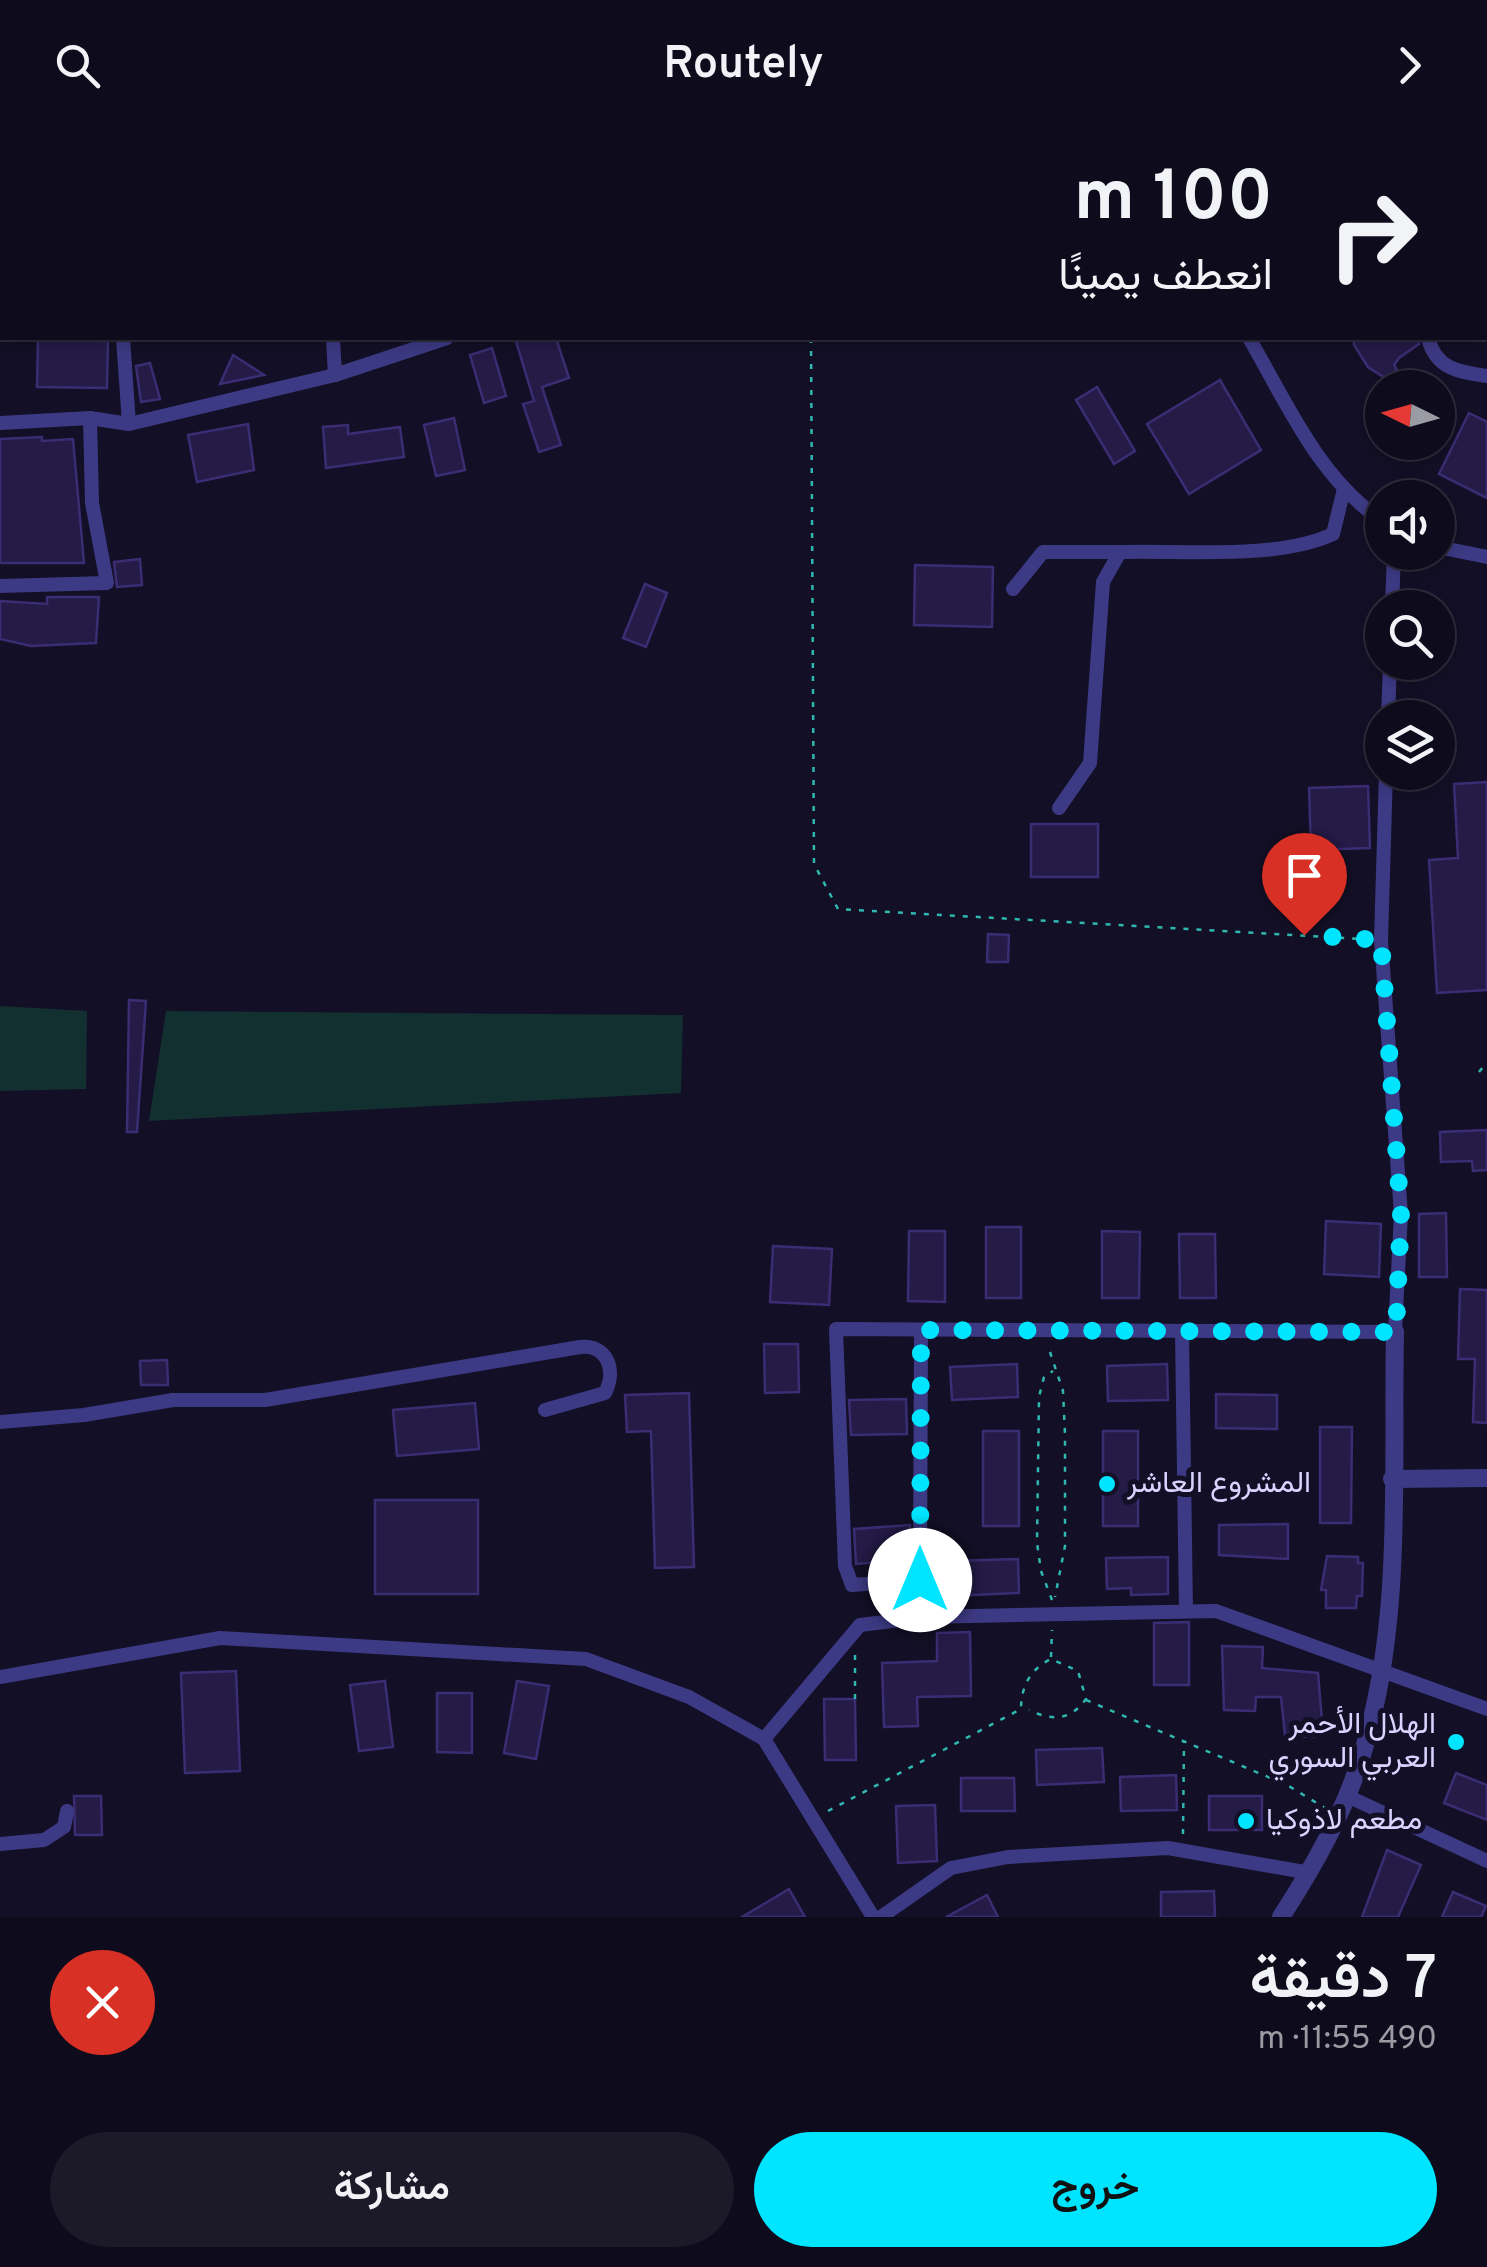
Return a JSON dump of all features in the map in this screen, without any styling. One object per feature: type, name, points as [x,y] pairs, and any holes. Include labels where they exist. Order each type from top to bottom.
[{"type":"street","points":[[123,340],[129,424]]},
{"type":"street","points":[[334,340],[335,375]]},
{"type":"street","points":[[0,423],[90,418],[129,424],[335,375],[441,340]]},
{"type":"street","points":[[1251,340],[1310,442],[1344,489],[1365,506]]},
{"type":"street","points":[[1429,340],[1445,366],[1487,376]]},
{"type":"street","points":[[0,586],[107,583],[92,503],[90,418]]},
{"type":"street","points":[[1013,589],[1043,552],[1281,547],[1318,541],[1333,534],[1344,489]]},
{"type":"street","points":[[1455,551],[1487,557]]},
{"type":"street","points":[[1059,808],[1090,763],[1103,582],[1120,552]]},
{"type":"street","points":[[1280,1917],[1310,1873],[1348,1796],[1382,1672],[1401,1214],[1381,940],[1385,790]]},
{"type":"street","points":[[920,1580],[852,1586],[845,1566],[836,1329],[1182,1334],[1396,1332]]},
{"type":"street","points":[[921,1330],[920,1580],[924,1617]]},
{"type":"street","points":[[1182,1334],[1186,1611]]},
{"type":"street","points":[[0,1422],[84,1416],[173,1400],[265,1400],[580,1347],[599,1348],[605,1353],[610,1374],[605,1393],[545,1410]]},
{"type":"street","points":[[1392,1480],[1487,1478]]},
{"type":"street","points":[[764,1738],[860,1625],[924,1617],[1216,1610],[1487,1709]]},
{"type":"street","points":[[0,1677],[220,1638],[586,1659],[689,1697],[764,1738],[873,1917]]},
{"type":"street","points":[[1348,1796],[1487,1861]]},
{"type":"street","points":[[0,1844],[44,1840],[64,1827],[67,1811]]},
{"type":"street","points":[[881,1917],[950,1868],[1008,1856],[1168,1848],[1310,1873]]},
{"type":"path","points":[[811,340],[814,864],[838,909],[1381,940]]},
{"type":"path","points":[[1479,1072],[1487,1062]]},
{"type":"path","points":[[1050,1352],[1053,1371],[1063,1391],[1065,1546],[1061,1584],[1053,1601],[1040,1572],[1037,1543],[1040,1397],[1044,1377],[1053,1371]]},
{"type":"path","points":[[855,1699],[856,1630]]},
{"type":"path","points":[[813,1819],[1021,1709],[1022,1690],[1044,1661],[1051,1658],[1078,1671],[1086,1700]]},
{"type":"path","points":[[1029,1710],[1046,1719],[1062,1718],[1086,1700]]},
{"type":"path","points":[[1086,1700],[1287,1785],[1339,1816]]},
{"type":"path","points":[[1182,1844],[1184,1741]]},
{"type":"green space","points":[[0,1006],[87,1011],[86,1089],[0,1091]]},
{"type":"green space","points":[[166,1011],[683,1015],[681,1093],[149,1121]]},
{"type":"building","points":[[38,340],[108,341],[107,388],[37,387]]},
{"type":"building","points":[[516,340],[557,340],[569,378],[542,387],[561,445],[539,452],[523,404],[534,401]]},
{"type":"building","points":[[1354,340],[1418,340],[1419,344],[1394,365],[1397,370],[1368,367]]},
{"type":"building","points":[[492,348],[506,396],[484,403],[470,355]]},
{"type":"building","points":[[233,355],[264,375],[220,384]]},
{"type":"building","points":[[150,363],[160,399],[141,402],[136,366]]},
{"type":"building","points":[[1220,380],[1261,450],[1189,494],[1147,424]]},
{"type":"building","points":[[1097,387],[1135,451],[1114,464],[1076,400]]},
{"type":"building","points":[[1469,413],[1487,422],[1487,498],[1439,474],[1446,460],[1455,460],[1455,441]]},
{"type":"building","points":[[454,418],[465,470],[436,476],[424,425]]},
{"type":"building","points":[[248,424],[254,470],[197,482],[188,435]]},
{"type":"building","points":[[348,425],[348,434],[400,427],[404,457],[326,468],[323,427]]},
{"type":"building","points":[[42,437],[42,441],[73,439],[84,563],[0,563],[0,439]]},
{"type":"building","points":[[140,559],[142,585],[117,587],[114,562]]},
{"type":"building","points":[[915,565],[993,567],[992,627],[914,625]]},
{"type":"building","points":[[645,584],[667,593],[646,647],[623,638]]},
{"type":"building","points":[[47,597],[99,597],[96,643],[31,646],[0,639],[0,601],[47,604]]},
{"type":"building","points":[[1487,782],[1487,990],[1437,993],[1429,860],[1458,858],[1455,784]]},
{"type":"building","points":[[1365,786],[1370,848],[1311,850],[1309,788]]},
{"type":"building","points":[[1031,824],[1098,824],[1098,877],[1031,877]]},
{"type":"building","points":[[988,934],[1009,935],[1008,962],[987,962]]},
{"type":"building","points":[[129,1000],[146,1001],[137,1132],[127,1132]]},
{"type":"building","points":[[1487,1130],[1487,1170],[1473,1171],[1472,1161],[1441,1162],[1440,1132]]},
{"type":"building","points":[[1446,1213],[1447,1277],[1419,1277],[1419,1214]]},
{"type":"building","points":[[1326,1221],[1381,1224],[1379,1277],[1324,1274]]},
{"type":"building","points":[[986,1227],[1021,1227],[1021,1298],[986,1298]]},
{"type":"building","points":[[909,1231],[945,1231],[945,1302],[908,1301]]},
{"type":"building","points":[[1102,1231],[1140,1232],[1139,1298],[1102,1298]]},
{"type":"building","points":[[1179,1234],[1215,1234],[1216,1298],[1180,1298]]},
{"type":"building","points":[[773,1246],[832,1249],[829,1305],[770,1302]]},
{"type":"building","points":[[1460,1289],[1487,1290],[1487,1423],[1473,1422],[1475,1359],[1458,1359]]},
{"type":"building","points":[[764,1344],[798,1344],[799,1392],[765,1393]]},
{"type":"building","points":[[167,1360],[168,1385],[141,1385],[140,1361]]},
{"type":"building","points":[[1017,1364],[1018,1397],[952,1400],[950,1367]]},
{"type":"building","points":[[1167,1364],[1168,1400],[1108,1401],[1107,1366]]},
{"type":"building","points":[[689,1393],[694,1567],[655,1568],[651,1431],[627,1432],[625,1395]]},
{"type":"building","points":[[1216,1394],[1277,1395],[1277,1429],[1216,1428]]},
{"type":"building","points":[[906,1399],[907,1434],[851,1435],[849,1400]]},
{"type":"building","points":[[475,1403],[479,1449],[397,1456],[393,1410]]},
{"type":"building","points":[[1320,1427],[1352,1427],[1351,1523],[1320,1523]]},
{"type":"building","points":[[983,1431],[1019,1431],[1019,1526],[983,1526]]},
{"type":"building","points":[[1103,1431],[1138,1431],[1138,1526],[1103,1526]]},
{"type":"building","points":[[375,1500],[478,1500],[478,1594],[375,1594]]},
{"type":"building","points":[[1288,1524],[1288,1559],[1219,1555],[1219,1525]]},
{"type":"building","points":[[910,1525],[909,1560],[856,1564],[854,1529]]},
{"type":"building","points":[[1327,1556],[1358,1557],[1358,1563],[1363,1563],[1362,1596],[1357,1596],[1356,1608],[1326,1608],[1326,1590],[1321,1590]]},
{"type":"building","points":[[1168,1557],[1168,1594],[1131,1595],[1131,1588],[1107,1589],[1106,1558]]},
{"type":"building","points":[[1018,1559],[1019,1593],[951,1596],[950,1561]]},
{"type":"building","points":[[1189,1622],[1189,1685],[1154,1685],[1154,1623]]},
{"type":"building","points":[[970,1632],[971,1696],[917,1697],[918,1726],[884,1727],[882,1663],[937,1661],[937,1633]]},
{"type":"building","points":[[1222,1646],[1263,1647],[1262,1668],[1318,1673],[1322,1721],[1314,1721],[1314,1737],[1285,1736],[1281,1697],[1256,1697],[1255,1711],[1224,1710]]},
{"type":"building","points":[[236,1671],[240,1771],[185,1773],[181,1673]]},
{"type":"building","points":[[385,1681],[393,1747],[359,1751],[350,1685]]},
{"type":"building","points":[[517,1681],[549,1686],[536,1759],[504,1753]]},
{"type":"building","points":[[437,1693],[472,1693],[472,1753],[437,1752]]},
{"type":"building","points":[[824,1699],[855,1699],[856,1760],[825,1760]]},
{"type":"building","points":[[1102,1748],[1104,1782],[1037,1785],[1036,1750]]},
{"type":"building","points":[[1456,1773],[1487,1785],[1487,1820],[1444,1803]]},
{"type":"building","points":[[1176,1775],[1177,1810],[1121,1811],[1120,1777]]},
{"type":"building","points":[[961,1778],[1014,1778],[1015,1811],[961,1811]]},
{"type":"building","points":[[74,1796],[101,1796],[102,1835],[75,1835]]},
{"type":"building","points":[[1209,1796],[1262,1796],[1262,1830],[1209,1830]]},
{"type":"building","points":[[935,1805],[937,1861],[898,1863],[896,1806]]},
{"type":"building","points":[[1387,1850],[1421,1865],[1398,1917],[1362,1917]]},
{"type":"building","points":[[789,1889],[805,1917],[742,1917]]},
{"type":"building","points":[[1214,1891],[1215,1917],[1161,1917],[1161,1892]]},
{"type":"building","points":[[1453,1892],[1486,1906],[1481,1917],[1442,1917]]},
{"type":"building","points":[[987,1895],[998,1917],[946,1917]]},
{"type":"place","name":"المشروع العاشر","points":[[1107,1484]]},
{"type":"place","name":"الهلال الأحمر العربي السوري","points":[[1456,1742]]},
{"type":"place","name":"مطعم لاذوكيا","points":[[1246,1821]]},
{"type":"route","points":[[920,1580],[921,1330],[1396,1332],[1401,1214],[1381,940],[1304,935]]}]
